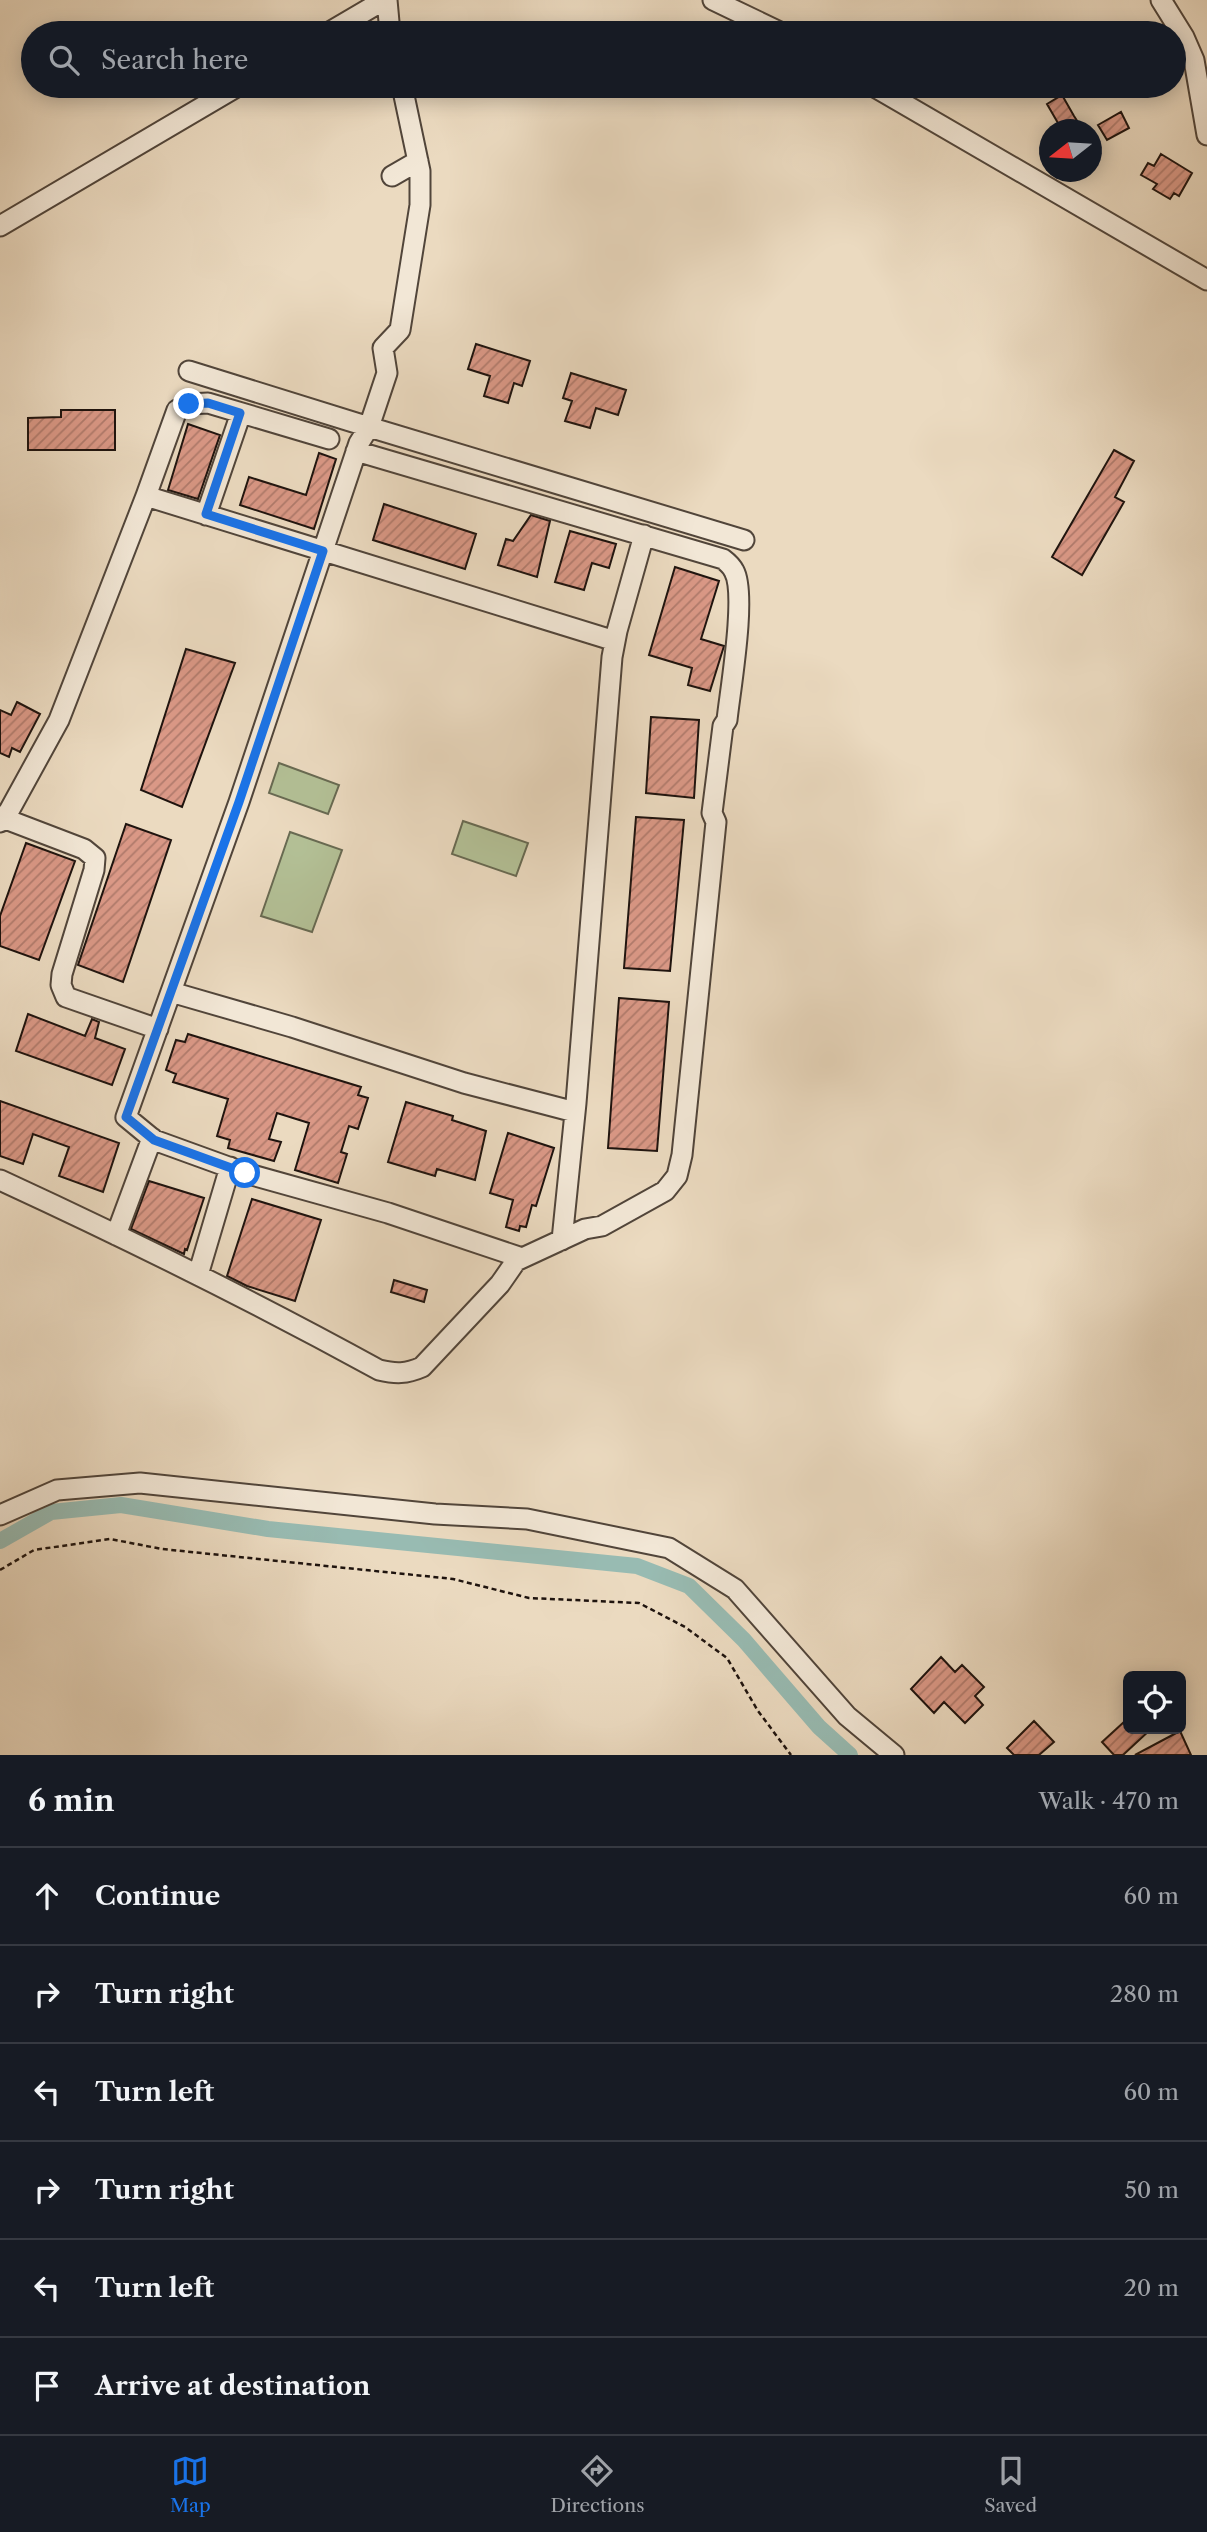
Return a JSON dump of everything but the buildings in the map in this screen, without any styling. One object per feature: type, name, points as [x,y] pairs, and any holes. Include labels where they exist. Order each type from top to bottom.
[{"type":"street","points":[[349,21],[385,0],[388,21]]},
{"type":"street","points":[[713,0],[757,21]]},
{"type":"street","points":[[1161,0],[1174,21]]},
{"type":"street","points":[[1186,42],[1194,60],[1207,135]]},
{"type":"street","points":[[0,226],[218,98]]},
{"type":"street","points":[[405,98],[418,161],[421,205],[400,330],[383,348],[387,373],[369,427],[356,451],[239,802],[126,1117],[152,1138],[230,1167],[388,1213],[522,1258]]},
{"type":"street","points":[[894,98],[1207,280]]},
{"type":"street","points":[[392,176],[418,161]]},
{"type":"street","points":[[189,371],[744,540]]},
{"type":"street","points":[[158,1030],[66,997],[61,985],[62,974],[94,870],[95,858],[84,849],[2,820],[59,720],[177,410],[189,404],[208,403],[329,439]]},
{"type":"street","points":[[206,514],[240,413]]},
{"type":"street","points":[[0,1181],[198,1275],[379,1370],[407,1374],[422,1367],[500,1284],[516,1261],[585,1230],[602,1226],[665,1191],[677,1176],[684,1143],[711,888],[716,822],[712,813],[723,726],[727,720],[738,622],[739,593],[735,572],[723,559],[356,451]]},
{"type":"street","points":[[146,496],[615,641]]},
{"type":"street","points":[[562,1240],[615,641],[644,535]]},
{"type":"street","points":[[172,992],[292,1027],[464,1083],[575,1112]]},
{"type":"street","points":[[116,1235],[152,1138]]},
{"type":"street","points":[[198,1275],[230,1167]]},
{"type":"street","points":[[0,1515],[57,1490],[139,1483],[435,1514],[527,1519],[668,1548],[734,1589],[847,1716],[894,1755]]},
{"type":"path","points":[[0,1570],[34,1550],[110,1539],[162,1549],[453,1578],[529,1598],[639,1603],[685,1627],[727,1658],[758,1711],[791,1755]]},
{"type":"green space","points":[[279,763],[339,785],[328,814],[269,793]]},
{"type":"green space","points":[[463,821],[528,843],[516,876],[452,854]]},
{"type":"green space","points":[[290,832],[342,850],[312,932],[261,916]]},
{"type":"waterway","points":[[0,1541],[51,1512],[121,1505],[268,1529],[637,1566],[689,1586],[744,1640],[819,1727],[850,1755]]},
{"type":"route","points":[[189,404],[208,403],[240,413],[206,514],[323,551],[239,802],[126,1117],[154,1140],[245,1173]]}]
